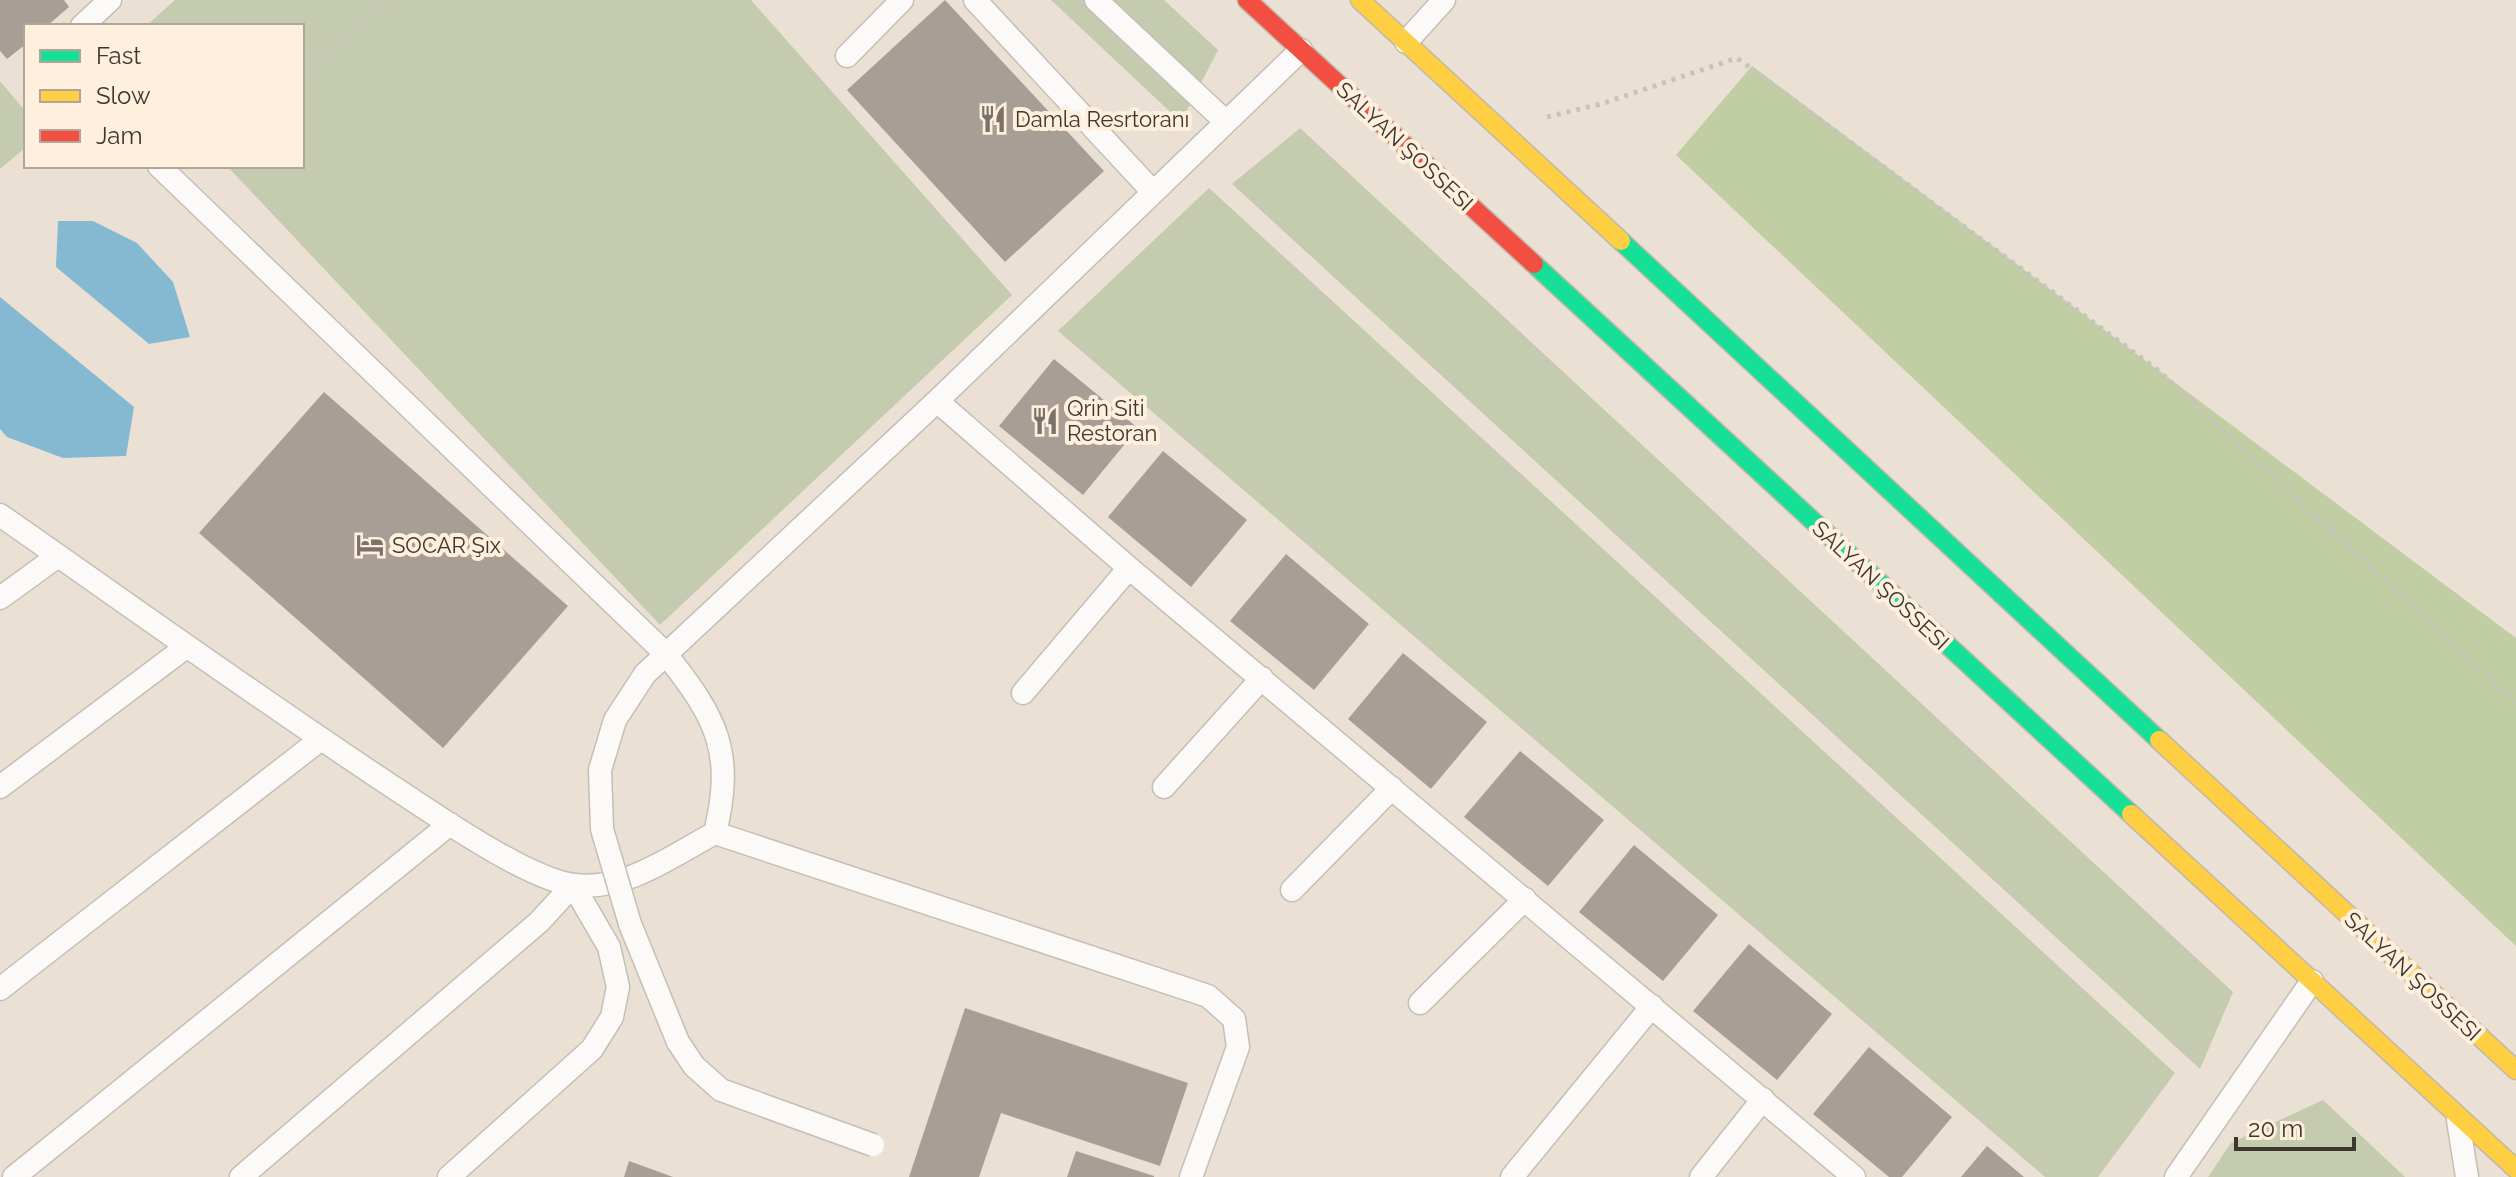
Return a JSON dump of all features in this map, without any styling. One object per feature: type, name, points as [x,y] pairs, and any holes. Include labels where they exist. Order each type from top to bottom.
[{"type":"highway","name":"SALYAN ŞOSSESI","points":[[1247,0],[2516,1169]]},
{"type":"highway","name":"SALYAN ŞOSSESI","points":[[1360,0],[2516,1070]]},
{"type":"lane","points":[[84,24],[110,0]]},
{"type":"lane","points":[[847,56],[902,0]]},
{"type":"lane","points":[[975,0],[1153,192]]},
{"type":"lane","points":[[1096,0],[1226,122]]},
{"type":"lane","points":[[1406,42],[1444,0]]},
{"type":"lane","points":[[873,1145],[721,1090],[694,1066],[678,1042],[630,924],[602,829],[600,770],[615,720],[645,674],[665,653],[937,401],[1301,50]]},
{"type":"lane","points":[[161,168],[665,653],[688,682],[714,724],[724,761],[722,805],[715,833]]},
{"type":"lane","points":[[937,401],[1129,568],[1854,1177]]},
{"type":"lane","points":[[0,515],[321,739],[450,824],[543,875],[573,885],[598,885],[629,878],[715,833],[1208,996],[1234,1019],[1238,1047],[1191,1177]]},
{"type":"lane","points":[[0,598],[58,556]]},
{"type":"lane","points":[[1023,693],[1129,568]]},
{"type":"lane","points":[[0,787],[186,647]]},
{"type":"lane","points":[[1164,787],[1262,678]]},
{"type":"lane","points":[[0,989],[321,739]]},
{"type":"lane","points":[[1292,890],[1392,788]]},
{"type":"lane","points":[[14,1177],[450,824]]},
{"type":"lane","points":[[241,1177],[539,922],[573,885]]},
{"type":"lane","points":[[449,1177],[592,1049],[612,1017],[618,987],[609,947],[573,885]]},
{"type":"lane","points":[[1420,1003],[1525,899]]},
{"type":"lane","points":[[2176,1177],[2312,981]]},
{"type":"lane","points":[[1512,1177],[1652,1006]]},
{"type":"lane","points":[[1701,1177],[1763,1099]]},
{"type":"lane","points":[[2457,1115],[2467,1177]]},
{"type":"path","points":[[304,73],[386,0]]},
{"type":"path","points":[[1499,128],[1601,104],[1737,58],[2159,371],[2516,702]]},
{"type":"green space","points":[[175,0],[751,0],[1012,295],[660,625],[229,168],[304,168],[304,24],[148,24]]},
{"type":"green space","points":[[1051,0],[1164,0],[1218,50],[1181,122]]},
{"type":"green space","points":[[1752,66],[2516,638],[2516,946],[1676,155]]},
{"type":"green space","points":[[0,81],[24,110],[24,149],[0,169]]},
{"type":"green space","points":[[1300,128],[2233,992],[2200,1069],[1232,184]]},
{"type":"green space","points":[[1209,188],[2175,1073],[2098,1177],[2045,1177],[1058,331]]},
{"type":"green space","points":[[2323,1100],[2405,1177],[2208,1177],[2231,1143]]},
{"type":"water","points":[[58,221],[93,221],[137,243],[173,282],[190,337],[149,344],[56,267]]},
{"type":"water","points":[[0,297],[134,407],[126,456],[63,458],[7,437],[0,429]]},
{"type":"building","points":[[0,0],[64,0],[69,7],[49,24],[24,24],[24,46],[7,59],[0,51]]},
{"type":"building","points":[[945,0],[1104,171],[1005,262],[847,90]]},
{"type":"building","points":[[1054,359],[1138,428],[1083,495],[999,426]]},
{"type":"building","points":[[324,392],[568,606],[443,748],[199,533]]},
{"type":"building","points":[[1163,451],[1247,520],[1191,587],[1108,517]]},
{"type":"building","points":[[1286,554],[1369,624],[1314,690],[1230,621]]},
{"type":"building","points":[[1403,653],[1487,722],[1431,789],[1348,719]]},
{"type":"building","points":[[1520,751],[1604,820],[1548,886],[1464,817]]},
{"type":"building","points":[[1634,845],[1718,915],[1663,981],[1579,912]]},
{"type":"building","points":[[1749,944],[1832,1014],[1777,1080],[1693,1011]]},
{"type":"building","points":[[965,1008],[1188,1083],[1160,1166],[1001,1113],[979,1177],[909,1177]]},
{"type":"building","points":[[1869,1047],[1952,1117],[1902,1177],[1889,1177],[1813,1114]]},
{"type":"building","points":[[1987,1146],[2024,1177],[1961,1177]]},
{"type":"building","points":[[1076,1151],[1154,1176],[1154,1177],[1067,1177]]},
{"type":"building","points":[[629,1161],[673,1177],[624,1177]]},
{"type":"traffic: fast","points":[[1621,241],[2159,740]]},
{"type":"traffic: fast","points":[[1534,264],[2131,814]]},
{"type":"traffic: slow","points":[[1360,0],[1621,241]]},
{"type":"traffic: slow","points":[[2159,740],[2516,1070]]},
{"type":"traffic: slow","points":[[2131,814],[2516,1169]]},
{"type":"traffic: jam","points":[[1247,0],[1534,264]]},
{"type":"place","name":"Damla Resrtoranı","points":[[993,119]]},
{"type":"place","name":"Qrin Siti Restoran","points":[[1045,421]]},
{"type":"place","name":"SOCAR Şıx","points":[[370,545]]}]
